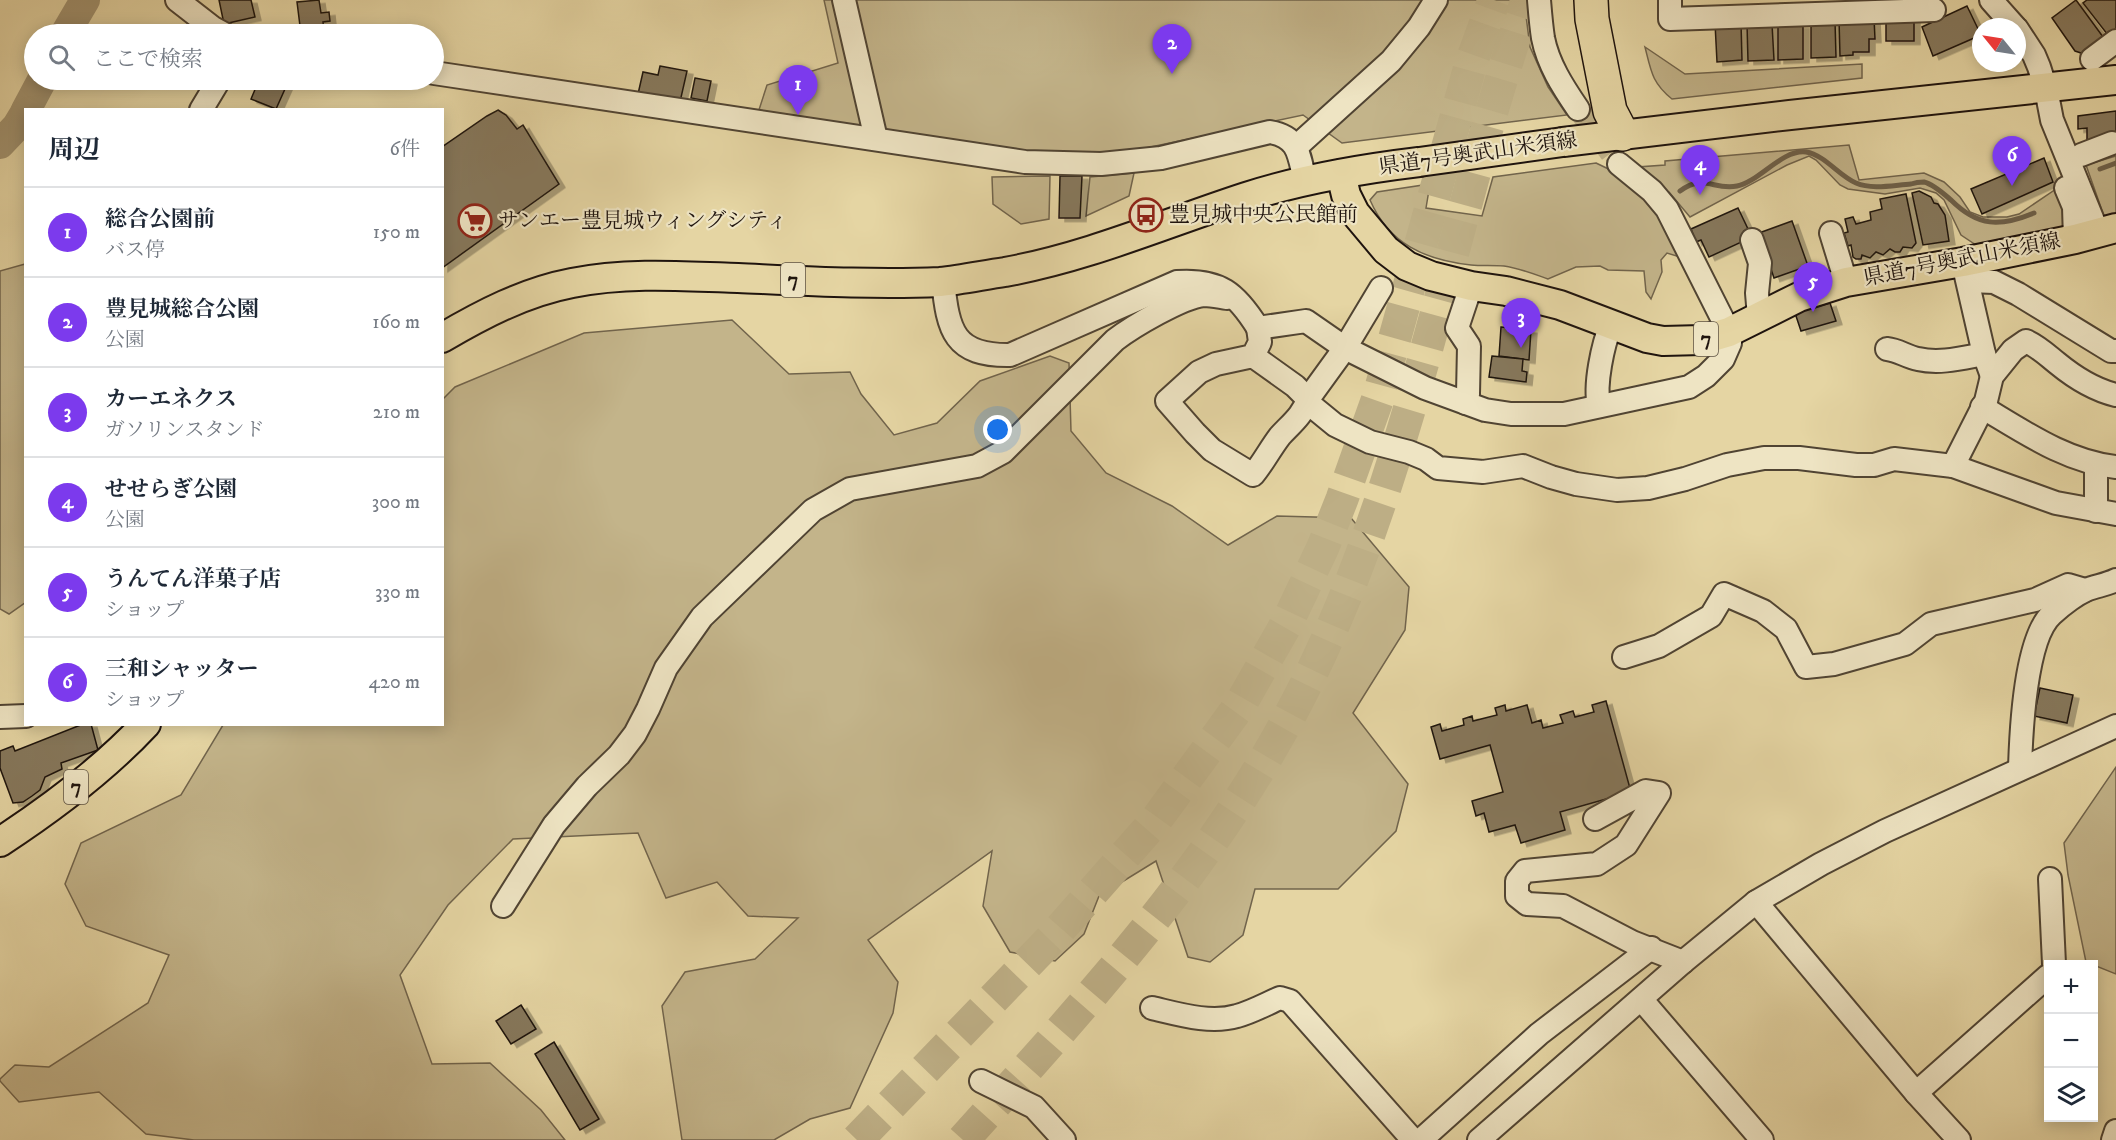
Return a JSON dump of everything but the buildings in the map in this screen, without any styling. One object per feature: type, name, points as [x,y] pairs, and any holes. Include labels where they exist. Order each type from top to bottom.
[{"type":"highway","points":[[1591,0],[1592,19],[1620,149]]},
{"type":"highway","points":[[1606,0],[1630,108],[1620,149]]},
{"type":"main road","name":"県道7号奥武山米須線","points":[[444,338],[483,314],[513,301],[570,283],[602,278],[633,275],[874,284],[943,282],[1006,272],[1080,255],[1237,200],[1305,181],[1354,171],[1563,142],[1620,149],[2116,80]]},
{"type":"main road","name":"県道7号奥武山米須線","points":[[1354,171],[1346,195],[1354,213],[1396,260],[1419,272],[1560,305],[1647,338],[1663,341],[1702,340],[1729,332],[1799,297],[1846,282],[1966,272],[2096,233]]},
{"type":"main road","name":"7","points":[[0,842],[79,785],[144,726]]},
{"type":"street","points":[[844,0],[876,139]]},
{"type":"street","points":[[1296,147],[1391,61],[1419,27],[1436,0]]},
{"type":"street","points":[[1539,0],[1543,39],[1549,59],[1560,84],[1578,109]]},
{"type":"street","points":[[1670,0],[1670,19],[1812,6],[1894,5],[1934,10]]},
{"type":"street","points":[[1991,0],[2007,18]]},
{"type":"street","points":[[178,1],[210,24]]},
{"type":"street","points":[[2092,58],[2116,41]]},
{"type":"street","points":[[2026,43],[2034,55],[2046,89],[2052,120],[2096,233]]},
{"type":"street","points":[[444,74],[1025,162],[1101,164],[1161,158],[1270,132],[1286,136],[1296,147],[1305,181]]},
{"type":"street","points":[[202,108],[213,90]]},
{"type":"street","points":[[2039,120],[2044,138],[2066,161],[2074,207],[2096,233]]},
{"type":"street","points":[[2066,161],[2112,143]]},
{"type":"street","points":[[1258,328],[1306,321],[1346,348],[1425,388],[1485,410],[1511,414],[1564,414],[1689,387],[1706,376],[1723,359],[1730,343],[1729,332],[1667,208],[1620,149]]},
{"type":"street","points":[[1831,232],[1846,282]]},
{"type":"street","points":[[1752,240],[1760,263],[1756,293],[1759,317]]},
{"type":"street","points":[[1966,272],[2018,294],[2111,351],[2116,351]]},
{"type":"street","points":[[1966,272],[1984,354],[1992,376]]},
{"type":"street","points":[[943,282],[946,310],[953,332],[967,348],[988,356],[1010,356],[1177,282],[1199,280],[1227,290],[1245,307],[1258,328],[1260,342],[1253,356]]},
{"type":"street","points":[[1466,403],[1469,346],[1457,328],[1471,286]]},
{"type":"street","points":[[1382,288],[1346,348],[1308,399],[1305,409],[1279,438],[1253,475],[1212,450],[1167,401],[1199,372],[1216,364],[1253,356],[1295,386],[1308,399],[1314,407],[1335,425],[1370,442],[1426,459],[1438,468],[1483,472],[1523,466],[1576,484],[1617,490],[1647,488],[1685,479],[1727,465],[1764,458],[1799,458],[1856,465],[1874,465],[1894,459],[1953,466],[2056,503],[2106,513],[2106,466],[2081,461],[2033,437],[1982,407]]},
{"type":"street","points":[[503,906],[554,825],[635,735],[666,668],[689,633],[702,617],[813,510],[850,489],[977,466],[1003,452],[1115,340],[1129,330],[1187,300],[1203,295],[1238,300]]},
{"type":"street","points":[[1599,406],[1598,383],[1606,336],[1611,325]]},
{"type":"street","points":[[1953,466],[1982,407],[1992,376],[2013,350],[2026,341],[2041,348],[2058,364],[2101,391],[2116,395]]},
{"type":"street","points":[[1887,349],[1936,362],[1984,354]]},
{"type":"street","points":[[2020,769],[2022,716],[2033,647],[2050,615],[2085,590],[2116,580]]},
{"type":"street","points":[[1624,657],[1659,646],[1711,615],[1724,594],[1763,611],[1786,629],[1806,667],[1834,664],[1905,644],[1931,624],[2035,600],[2068,585],[2085,590]]},
{"type":"street","points":[[0,717],[24,716]]},
{"type":"street","points":[[1479,1140],[1683,962],[1756,902],[1884,831],[2116,726]]},
{"type":"street","points":[[1595,819],[1646,791],[1659,793],[1626,845],[1597,864],[1525,871],[1517,881],[1517,896],[1527,904],[1563,906],[1632,942],[1683,962]]},
{"type":"street","points":[[2050,879],[2054,960]]},
{"type":"street","points":[[1756,902],[1959,1140]]},
{"type":"street","points":[[1420,1140],[1539,1034],[1651,948]]},
{"type":"street","points":[[1917,1093],[2044,980]]},
{"type":"street","points":[[1152,1008],[1186,1017],[1212,1019],[1235,1017],[1281,998],[1290,1001],[1413,1140]]},
{"type":"street","points":[[1641,999],[1762,1140]]},
{"type":"street","points":[[981,1081],[1034,1107],[1064,1140]]},
{"type":"street","points":[[2113,1140],[2116,1131]]},
{"type":"shaded area","points":[[824,0],[1524,0],[1530,47],[1548,87],[1567,115],[1342,143],[1303,115],[1103,157],[990,149],[758,113],[767,85],[838,63]]},
{"type":"shaded area","points":[[1645,47],[1685,74],[1862,64],[1862,78],[1672,99],[1656,82]]},
{"type":"shaded area","points":[[1849,145],[1859,180],[1924,173],[1944,182],[1960,197],[1970,212],[1983,217],[2007,217],[2019,214],[2059,187],[2062,192],[2064,229],[1976,245],[1961,235],[1944,200],[1936,193],[1920,188],[1885,194],[1848,189],[1840,185],[1816,160],[1809,156],[1787,165],[1690,217],[1669,192],[1657,187],[1638,167],[1665,165],[1665,161]]},
{"type":"shaded area","points":[[2116,156],[2116,216],[2105,219],[2086,165]]},
{"type":"shaded area","points":[[1596,163],[1621,175],[1652,201],[1680,257],[1667,253],[1661,260],[1662,272],[1651,299],[1646,292],[1644,271],[1608,270],[1600,266],[1576,267],[1548,279],[1510,267],[1471,265],[1438,259],[1398,239],[1387,228],[1370,200],[1377,192],[1430,184],[1426,208],[1482,216],[1493,177]]},
{"type":"shaded area","points":[[1134,173],[1129,196],[1086,216],[1090,177]]},
{"type":"shaded area","points":[[1050,176],[1049,219],[1021,224],[993,204],[992,177]]},
{"type":"shaded area","points":[[24,264],[24,603],[9,614],[0,609],[0,271]]},
{"type":"shaded area","points":[[732,320],[789,374],[850,372],[861,394],[894,435],[937,423],[980,381],[1050,356],[1069,363],[1071,431],[1106,473],[1172,506],[1228,545],[1277,516],[1351,518],[1409,587],[1405,630],[1353,713],[1408,784],[1396,831],[1338,889],[1255,889],[1243,935],[1210,962],[1188,957],[1156,861],[1099,896],[1084,934],[1055,961],[1010,952],[983,906],[992,851],[868,940],[898,982],[893,1013],[850,1108],[810,1119],[774,1140],[682,1140],[662,1006],[685,972],[755,959],[798,918],[748,916],[717,882],[666,898],[638,833],[513,839],[448,905],[400,975],[432,1064],[490,1063],[541,1110],[565,1140],[194,1140],[146,1134],[99,1092],[19,1102],[0,1079],[15,1065],[49,1067],[148,1003],[169,955],[86,926],[65,884],[81,843],[181,795],[222,726],[444,726],[444,398],[455,387],[584,333]]},
{"type":"shaded area","points":[[2116,767],[2116,974],[2098,967],[2098,960],[2086,960],[2068,875],[2064,843]]},
{"type":"waterway","points":[[71,24],[85,0]]},
{"type":"waterway","points":[[27,108],[37,90]]},
{"type":"waterway","points":[[0,144],[17,126],[24,114]]},
{"type":"waterway","points":[[1680,191],[1696,183],[1737,186],[1754,179],[1788,155],[1806,152],[1819,157],[1850,180],[1862,185],[1927,183],[1942,192],[1961,209],[1980,220],[2010,221],[2034,213]]},
{"type":"waterway","points":[[2100,169],[2116,163]]},
{"type":"tunnel","points":[[857,1140],[1052,938],[1156,820],[1240,705],[1288,621],[1323,547],[1379,395],[1471,63],[1494,0]]},
{"type":"tunnel","points":[[963,1140],[1091,996],[1171,897],[1245,792],[1278,737],[1322,650],[1360,560],[1391,468],[1497,92],[1527,0]]},
{"type":"tunnel","points":[[1578,109],[1619,164]]},
{"type":"place","name":"豊見城総合公園","points":[[1172,74]]},
{"type":"place","name":"総合公園前","points":[[798,115]]},
{"type":"place","name":"三和シャッター","points":[[2012,186]]},
{"type":"place","name":"せせらぎ公園","points":[[1700,195]]},
{"type":"place","name":"豊見城中央公民館前","points":[[1146,215]]},
{"type":"place","name":"サンエー豊見城ウィングシティ","points":[[475,221]]},
{"type":"place","name":"うんてん洋菓子店","points":[[1813,312]]},
{"type":"place","name":"カーエネクス","points":[[1521,348]]}]
